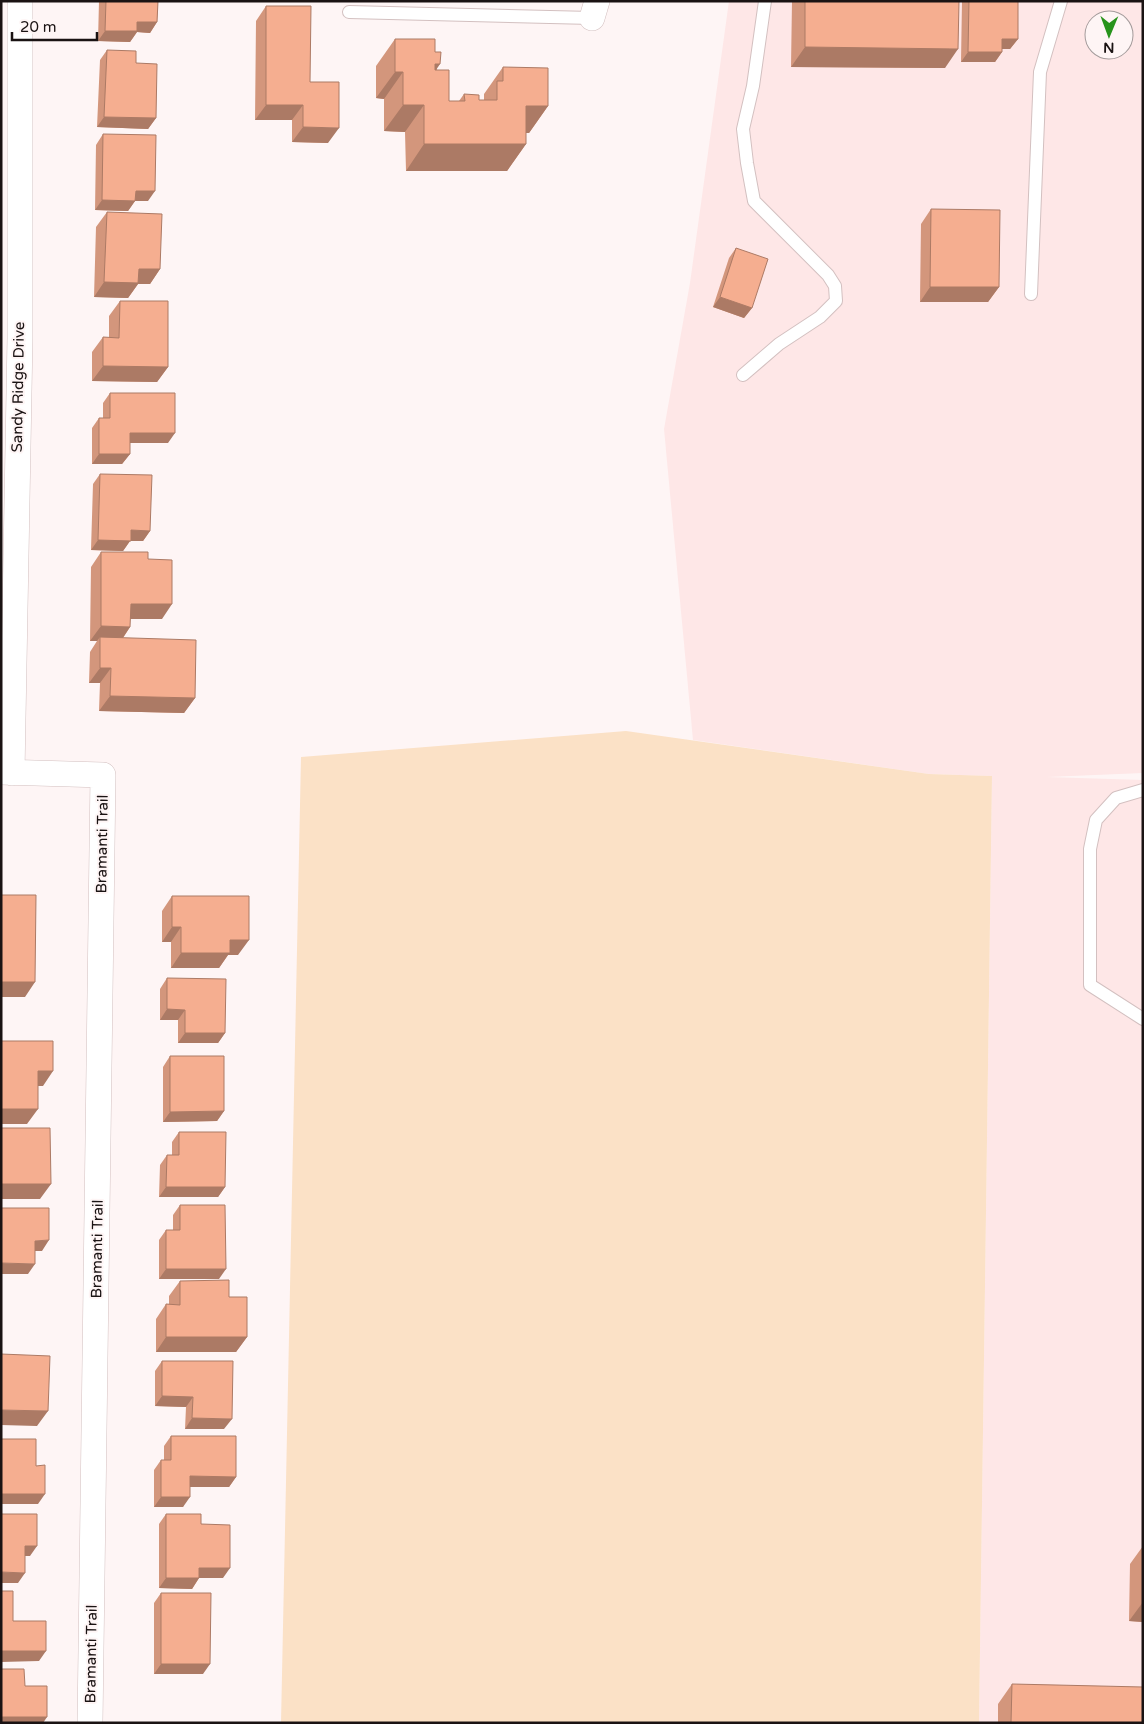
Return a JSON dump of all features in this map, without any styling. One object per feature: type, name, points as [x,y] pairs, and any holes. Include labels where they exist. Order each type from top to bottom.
[{"type":"street","name":"Sandy Ridge Drive","points":[[7,772],[20,338],[20,1]]},
{"type":"street","name":"Bramanti Trail","points":[[7,772],[103,775],[90,1723]]},
{"type":"lane","points":[[743,375],[778,344],[820,317],[836,301],[835,286],[828,275],[754,201],[743,129],[753,86],[765,1]]},
{"type":"lane","points":[[1031,294],[1040,72],[1061,1]]},
{"type":"lane","points":[[349,12],[594,10]]},
{"type":"lane","points":[[1143,790],[1116,798],[1096,820],[1090,849],[1090,985],[1143,1019]]},
{"type":"shaded area","points":[[729,1],[1143,1],[1143,773],[1047,777],[1143,780],[1143,1723],[979,1723],[992,776],[929,774],[693,740],[664,429],[690,283]]},
{"type":"shaded area","points":[[626,731],[929,774],[992,776],[979,1723],[281,1723],[301,757]]},
{"type":"building","points":[[106,1],[158,1],[157,22],[137,22],[137,31],[105,31]]},
{"type":"building","points":[[805,1],[959,1],[958,49],[805,47]]},
{"type":"building","points":[[969,1],[1018,1],[1018,39],[1002,39],[1002,52],[968,52]]},
{"type":"building","points":[[266,6],[311,6],[310,82],[339,82],[339,128],[303,127],[303,105],[266,105]]},
{"type":"building","points":[[395,39],[435,39],[435,52],[441,52],[440,64],[435,64],[435,70],[449,70],[449,101],[465,101],[464,94],[479,95],[479,100],[497,100],[497,81],[503,81],[503,67],[548,68],[548,106],[526,106],[526,144],[424,144],[424,105],[403,105],[403,72],[395,72]]},
{"type":"building","points":[[107,50],[136,51],[136,63],[157,64],[156,118],[104,117]]},
{"type":"building","points":[[103,134],[156,135],[155,191],[136,191],[135,201],[102,200]]},
{"type":"building","points":[[931,209],[1000,210],[999,287],[930,287]]},
{"type":"building","points":[[107,212],[162,214],[160,269],[139,269],[138,283],[104,282]]},
{"type":"building","points":[[736,248],[768,259],[752,308],[720,297]]},
{"type":"building","points":[[120,301],[168,301],[168,367],[103,366],[103,337],[119,338]]},
{"type":"building","points":[[110,393],[175,393],[175,433],[130,433],[130,454],[99,454],[99,418],[110,418]]},
{"type":"building","points":[[100,474],[152,475],[150,531],[131,530],[131,541],[98,540]]},
{"type":"building","points":[[101,552],[148,552],[148,559],[172,560],[172,604],[131,604],[130,627],[101,626]]},
{"type":"building","points":[[100,637],[196,640],[195,698],[110,696],[111,668],[100,668]]},
{"type":"building","points":[[1,895],[36,895],[35,982],[1,982]]},
{"type":"building","points":[[172,896],[249,896],[249,940],[230,940],[230,953],[181,953],[181,927],[172,927]]},
{"type":"building","points":[[167,978],[226,979],[225,1033],[185,1033],[185,1010],[167,1009]]},
{"type":"building","points":[[1,1041],[53,1041],[53,1071],[38,1071],[38,1109],[1,1109]]},
{"type":"building","points":[[170,1056],[224,1056],[224,1111],[170,1112]]},
{"type":"building","points":[[1,1128],[50,1128],[51,1184],[1,1184]]},
{"type":"building","points":[[179,1132],[226,1132],[225,1187],[166,1187],[167,1155],[179,1155]]},
{"type":"building","points":[[180,1205],[225,1205],[226,1269],[166,1269],[166,1230],[180,1230]]},
{"type":"building","points":[[1,1208],[49,1208],[49,1240],[35,1241],[35,1264],[1,1263]]},
{"type":"building","points":[[229,1280],[229,1297],[247,1297],[247,1337],[166,1337],[166,1304],[180,1305],[180,1281]]},
{"type":"building","points":[[1,1354],[50,1356],[48,1411],[1,1410]]},
{"type":"building","points":[[162,1361],[233,1361],[232,1419],[192,1418],[193,1397],[162,1396]]},
{"type":"building","points":[[171,1436],[236,1436],[236,1477],[190,1476],[190,1497],[161,1497],[161,1460],[171,1460]]},
{"type":"building","points":[[1,1439],[36,1439],[36,1466],[45,1465],[45,1494],[1,1494]]},
{"type":"building","points":[[1,1514],[37,1514],[37,1546],[25,1546],[25,1573],[1,1572]]},
{"type":"building","points":[[166,1514],[201,1514],[201,1524],[230,1525],[230,1568],[199,1568],[199,1578],[166,1578]]},
{"type":"building","points":[[1,1591],[13,1591],[13,1621],[46,1621],[46,1651],[1,1651]]},
{"type":"building","points":[[161,1593],[211,1593],[210,1664],[161,1664]]},
{"type":"building","points":[[1,1669],[24,1669],[25,1686],[47,1686],[47,1717],[1,1717]]},
{"type":"building","points":[[1012,1684],[1143,1687],[1143,1723],[1011,1723]]}]
